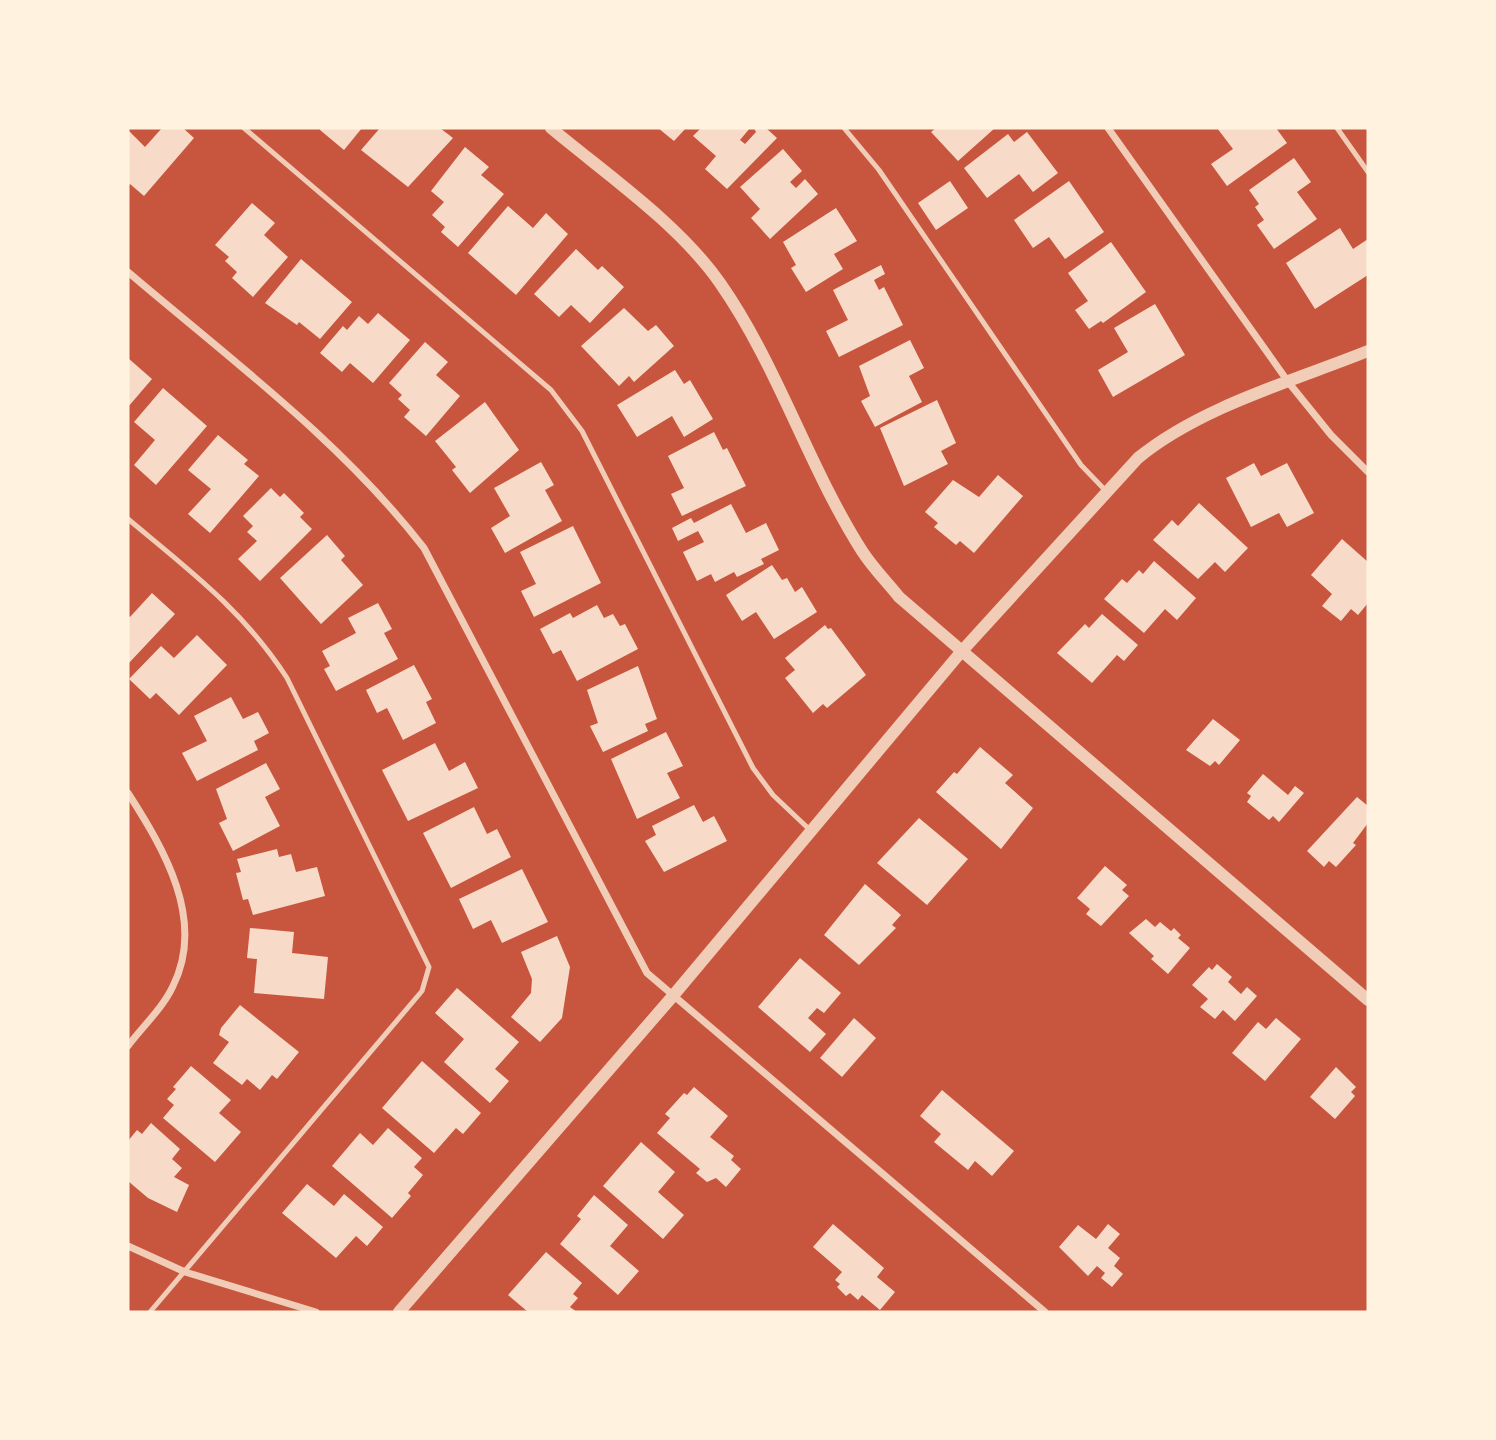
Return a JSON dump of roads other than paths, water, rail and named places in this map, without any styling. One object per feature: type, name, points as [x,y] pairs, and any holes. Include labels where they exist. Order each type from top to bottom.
[{"type":"street","points":[[551,128],[689,247],[720,282],[753,340],[837,507],[864,554],[899,597],[1368,1000]]},
{"type":"street","points":[[1108,128],[1289,383],[1331,435],[1368,472]]},
{"type":"street","points":[[128,272],[340,453],[388,501],[424,548],[647,973],[1045,1312]]},
{"type":"street","points":[[399,1312],[673,997],[961,652],[1105,491],[1164,436],[1194,420],[1368,351]]},
{"type":"street","points":[[128,793],[167,865],[185,911],[187,947],[173,988],[128,1046]]},
{"type":"street","points":[[128,1246],[185,1272],[316,1312]]},
{"type":"lane","points":[[244,128],[551,390],[582,431],[753,768],[774,795],[813,832]]},
{"type":"lane","points":[[844,128],[887,182],[1081,465],[1105,491]]},
{"type":"lane","points":[[1337,128],[1368,172]]},
{"type":"lane","points":[[128,519],[229,604],[262,640],[287,678],[429,967],[422,991],[150,1312]]}]
